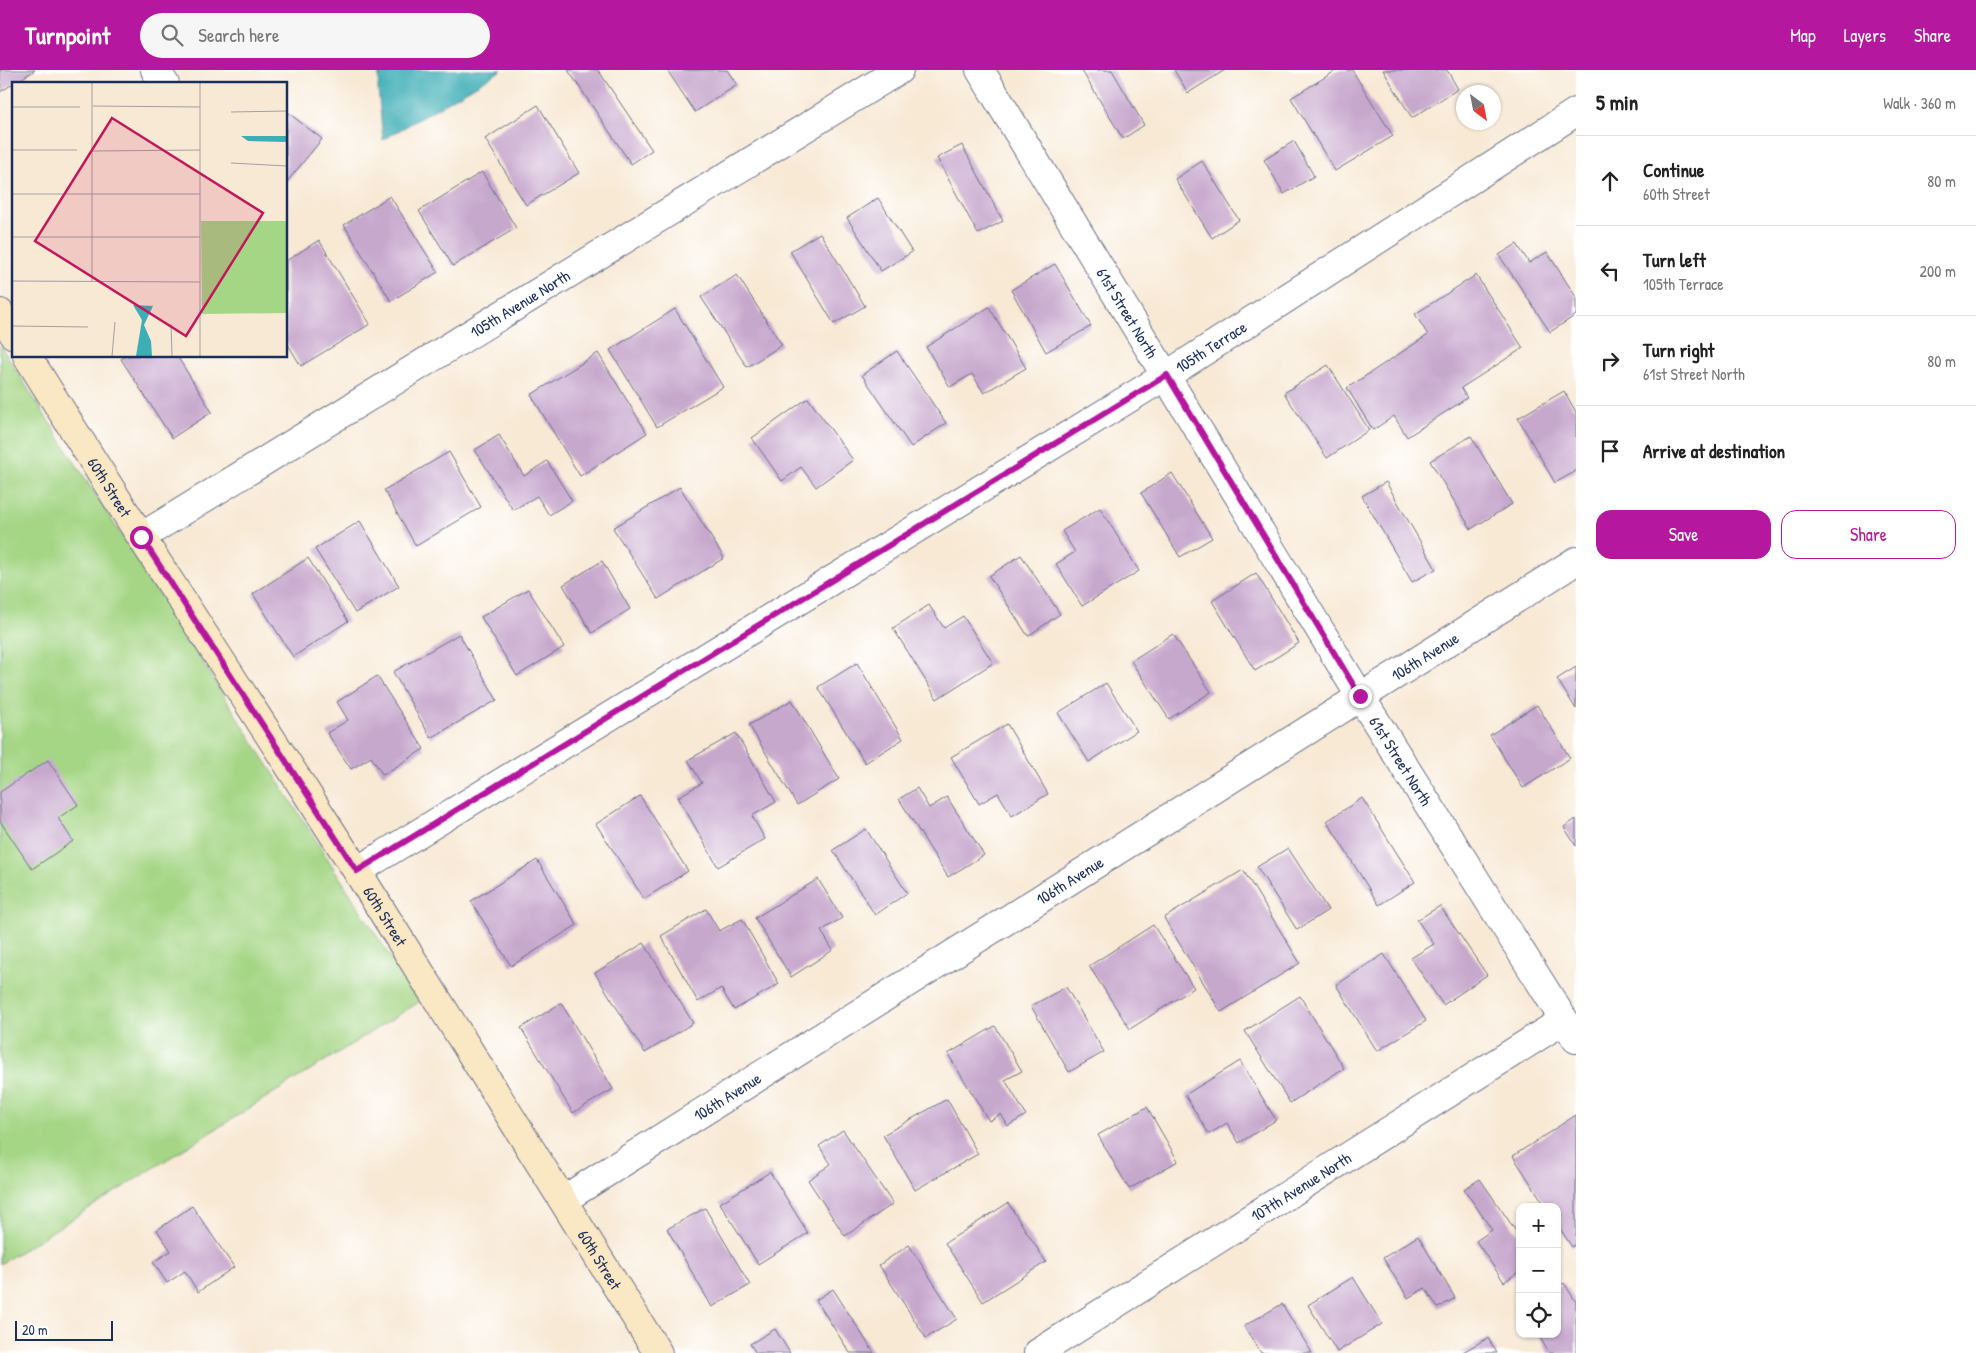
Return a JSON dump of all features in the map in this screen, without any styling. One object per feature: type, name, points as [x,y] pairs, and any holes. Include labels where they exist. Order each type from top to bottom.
[{"type":"street","points":[[155,70],[164,82]]},
{"type":"street","name":"105th Avenue North","points":[[141,537],[898,70]]},
{"type":"street","name":"61st Street North","points":[[980,70],[1167,375],[1360,696],[1570,1030]]},
{"type":"street","name":"105th Terrace","points":[[357,871],[1167,375],[1576,112]]},
{"type":"street","points":[[0,313],[12,332]]},
{"type":"street","name":"60th Street","points":[[28,358],[141,537],[357,871],[658,1353]]},
{"type":"street","name":"106th Avenue","points":[[563,1200],[1576,560]]},
{"type":"street","name":"107th Avenue North","points":[[1038,1353],[1570,1030]]},
{"type":"green space","points":[[0,345],[419,1002],[0,1264]]},
{"type":"water","points":[[379,70],[502,70],[383,140],[378,89]]},
{"type":"building","points":[[0,70],[35,70],[16,82],[12,82],[12,84],[0,92]]},
{"type":"building","points":[[568,70],[598,70],[652,150],[631,164]]},
{"type":"building","points":[[667,70],[727,70],[737,85],[695,112]]},
{"type":"building","points":[[1083,70],[1112,70],[1144,125],[1123,139]]},
{"type":"building","points":[[1174,70],[1225,70],[1188,93]]},
{"type":"building","points":[[1337,70],[1352,70],[1393,136],[1335,171],[1291,98]]},
{"type":"building","points":[[1383,70],[1447,70],[1456,86],[1456,90],[1412,118]]},
{"type":"building","points":[[538,105],[579,173],[526,205],[485,139]]},
{"type":"building","points":[[288,113],[322,139],[288,181]]},
{"type":"building","points":[[1294,141],[1314,176],[1284,194],[1264,160]]},
{"type":"building","points":[[962,145],[1003,221],[978,234],[937,158]]},
{"type":"building","points":[[1202,161],[1239,220],[1212,238],[1175,179]]},
{"type":"building","points":[[482,172],[516,228],[453,266],[419,211]]},
{"type":"building","points":[[390,196],[438,272],[391,301],[344,225]]},
{"type":"building","points":[[878,198],[912,252],[881,271],[847,218]]},
{"type":"building","points":[[820,233],[865,306],[834,324],[790,251]]},
{"type":"building","points":[[319,240],[370,324],[301,366],[288,344],[288,260]]},
{"type":"building","points":[[1517,244],[1529,263],[1547,252],[1576,297],[1576,315],[1550,332],[1499,255]]},
{"type":"building","points":[[1055,264],[1091,326],[1046,352],[1011,290]]},
{"type":"building","points":[[737,275],[782,345],[747,367],[701,297]]},
{"type":"building","points":[[1476,275],[1523,348],[1461,388],[1467,398],[1407,437],[1394,416],[1373,430],[1347,388],[1428,335],[1415,314]]},
{"type":"building","points":[[989,307],[1026,368],[984,393],[972,374],[950,387],[926,347]]},
{"type":"building","points":[[675,309],[723,387],[657,427],[610,350]]},
{"type":"building","points":[[897,351],[946,423],[911,447],[862,375]]},
{"type":"building","points":[[598,353],[647,433],[580,476],[531,395]]},
{"type":"building","points":[[178,358],[212,412],[172,438],[121,359]]},
{"type":"building","points":[[1328,365],[1369,430],[1327,458],[1284,393]]},
{"type":"building","points":[[1564,391],[1576,412],[1576,471],[1555,483],[1518,418]]},
{"type":"building","points":[[808,398],[853,460],[816,487],[801,467],[782,481],[752,438]]},
{"type":"building","points":[[499,435],[524,476],[547,461],[572,501],[549,515],[537,496],[513,510],[475,450]]},
{"type":"building","points":[[1471,436],[1512,504],[1471,529],[1430,461]]},
{"type":"building","points":[[449,452],[481,507],[416,546],[384,490]]},
{"type":"building","points":[[1172,473],[1212,538],[1180,557],[1141,493]]},
{"type":"building","points":[[1386,482],[1436,569],[1412,582],[1362,496]]},
{"type":"building","points":[[680,487],[724,558],[658,599],[613,528]]},
{"type":"building","points":[[1100,508],[1139,571],[1082,606],[1056,564],[1075,552],[1062,531]]},
{"type":"building","points":[[360,521],[399,586],[355,613],[315,549]]},
{"type":"building","points":[[1021,555],[1060,614],[1028,636],[989,576]]},
{"type":"building","points":[[308,558],[348,621],[293,657],[253,594]]},
{"type":"building","points":[[602,561],[630,609],[592,633],[563,585]]},
{"type":"building","points":[[1256,573],[1299,643],[1255,671],[1212,601]]},
{"type":"building","points":[[528,589],[564,647],[517,676],[481,617]]},
{"type":"building","points":[[929,605],[944,628],[963,616],[993,663],[937,699],[893,628]]},
{"type":"building","points":[[459,634],[497,700],[431,738],[393,672]]},
{"type":"building","points":[[1173,634],[1211,692],[1169,719],[1131,661]]},
{"type":"building","points":[[857,663],[903,739],[865,763],[818,687]]},
{"type":"building","points":[[1576,667],[1576,709],[1557,679]]},
{"type":"building","points":[[377,676],[424,749],[383,775],[371,757],[351,769],[327,733],[348,720],[337,702]]},
{"type":"building","points":[[1106,683],[1137,731],[1089,762],[1058,713]]},
{"type":"building","points":[[792,700],[839,779],[797,805],[749,725]]},
{"type":"building","points":[[1537,705],[1570,758],[1523,788],[1490,735]]},
{"type":"building","points":[[1007,724],[1048,794],[1012,816],[998,793],[979,804],[951,757]]},
{"type":"building","points":[[736,733],[776,802],[752,816],[765,839],[718,867],[678,797],[702,783],[688,760]]},
{"type":"building","points":[[48,760],[78,805],[58,818],[73,841],[32,869],[0,821],[0,792]]},
{"type":"building","points":[[917,788],[929,808],[947,797],[984,855],[948,877],[899,799]]},
{"type":"building","points":[[640,796],[688,871],[644,899],[596,824]]},
{"type":"building","points":[[1362,798],[1415,882],[1379,905],[1327,821]]},
{"type":"building","points":[[1576,819],[1576,846],[1564,827]]},
{"type":"building","points":[[866,829],[907,893],[875,915],[833,850]]},
{"type":"building","points":[[1288,848],[1328,910],[1297,930],[1257,867]]},
{"type":"building","points":[[537,860],[577,925],[511,966],[471,901]]},
{"type":"building","points":[[1243,870],[1300,963],[1221,1012],[1164,918]]},
{"type":"building","points":[[818,879],[842,918],[821,931],[833,950],[791,977],[755,918]]},
{"type":"building","points":[[1440,906],[1487,975],[1443,1005],[1411,958],[1434,944],[1417,920]]},
{"type":"building","points":[[706,909],[719,931],[742,919],[779,984],[734,1010],[721,988],[698,1002],[661,936]]},
{"type":"building","points":[[1153,925],[1194,988],[1130,1029],[1089,966]]},
{"type":"building","points":[[644,943],[693,1023],[645,1053],[595,973]]},
{"type":"building","points":[[1384,954],[1426,1021],[1377,1051],[1336,985]]},
{"type":"building","points":[[1066,987],[1104,1052],[1069,1072],[1031,1006]]},
{"type":"building","points":[[1300,996],[1344,1068],[1290,1103],[1245,1031]]},
{"type":"building","points":[[561,1003],[613,1089],[573,1113],[521,1028]]},
{"type":"building","points":[[995,1026],[1022,1071],[1005,1080],[1026,1115],[1008,1126],[1001,1114],[989,1121],[948,1054]]},
{"type":"building","points":[[1240,1061],[1276,1120],[1239,1143],[1227,1123],[1209,1134],[1185,1095]]},
{"type":"building","points":[[947,1099],[978,1154],[915,1190],[883,1135]]},
{"type":"building","points":[[1147,1107],[1178,1161],[1129,1189],[1098,1135]]},
{"type":"building","points":[[1576,1115],[1576,1244],[1572,1247],[1561,1230],[1561,1203],[1543,1203],[1513,1156]]},
{"type":"building","points":[[843,1130],[893,1204],[845,1236],[808,1180],[831,1164],[819,1146]]},
{"type":"building","points":[[770,1172],[808,1233],[758,1264],[720,1203]]},
{"type":"building","points":[[1480,1179],[1516,1231],[1516,1274],[1504,1282],[1476,1241],[1492,1230],[1464,1189]]},
{"type":"building","points":[[1008,1203],[1046,1262],[983,1302],[945,1243]]},
{"type":"building","points":[[192,1206],[234,1267],[198,1292],[185,1271],[167,1283],[153,1262],[171,1251],[157,1230]]},
{"type":"building","points":[[705,1208],[750,1285],[712,1307],[667,1229]]},
{"type":"building","points":[[1418,1236],[1455,1298],[1438,1308],[1425,1288],[1408,1298],[1383,1258]]},
{"type":"building","points":[[909,1245],[957,1319],[926,1338],[879,1265]]},
{"type":"building","points":[[1353,1277],[1382,1324],[1337,1352],[1308,1305]]},
{"type":"building","points":[[1564,1283],[1576,1302],[1576,1353],[1549,1353],[1540,1338],[1561,1338],[1561,1285]]},
{"type":"building","points":[[833,1289],[874,1353],[850,1353],[816,1300]]},
{"type":"building","points":[[1282,1304],[1312,1353],[1261,1353],[1244,1326]]},
{"type":"building","points":[[775,1329],[790,1353],[756,1353],[750,1344]]},
{"type":"building","points":[[1488,1338],[1497,1353],[1461,1353]]},
{"type":"route","points":[[141,537],[357,871],[1167,375],[1360,696]]}]
